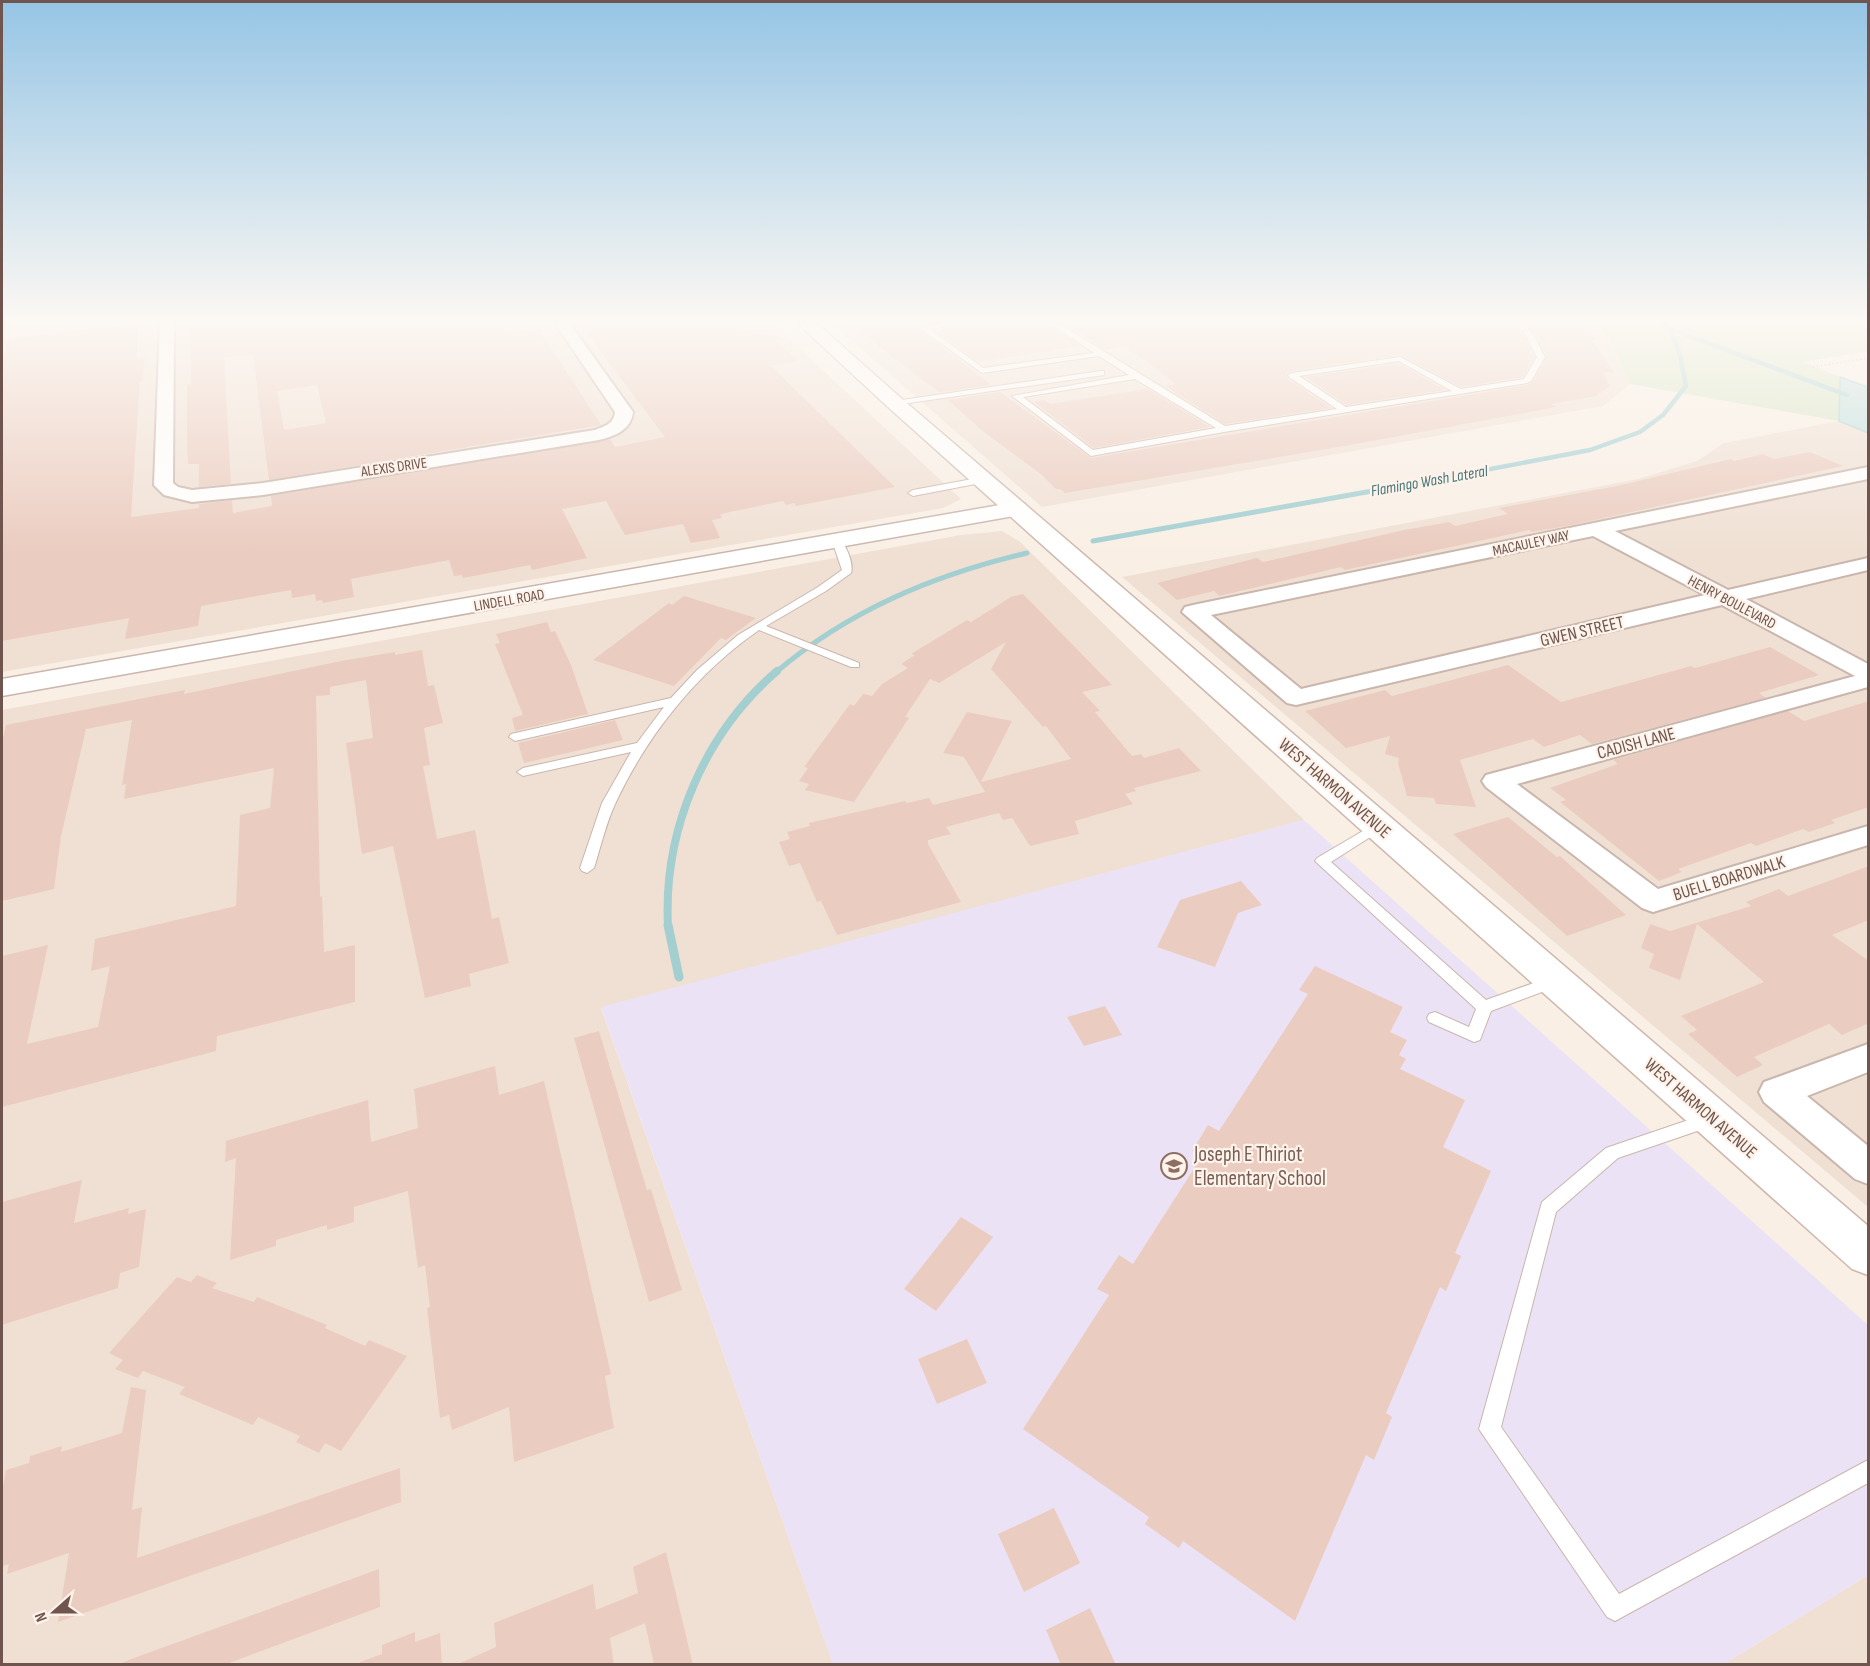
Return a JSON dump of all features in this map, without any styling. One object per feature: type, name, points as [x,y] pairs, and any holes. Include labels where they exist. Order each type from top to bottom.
[{"type":"main road","name":"WEST HARMON AVENUE","points":[[891,399],[1869,1254]]},
{"type":"main road","name":"LINDELL ROAD","points":[[2,688],[1017,509]]},
{"type":"street","name":"ALEXIS DRIVE","points":[[165,398],[164,485],[171,491],[192,496],[210,496],[361,471],[543,446],[599,435],[616,428],[623,420],[624,412],[614,398]]},
{"type":"street","name":"MACAULEY WAY","points":[[1296,698],[1193,612],[1869,473]]},
{"type":"street","name":"HENRY BOULEVARD","points":[[1596,530],[1869,674]]},
{"type":"street","name":"GWEN STREET","points":[[1296,698],[1869,564]]},
{"type":"street","name":"CADISH LANE","points":[[1571,839],[1496,781],[1869,680]]},
{"type":"street","name":"BUELL BOARDWALK","points":[[1571,839],[1653,901],[1869,835]]},
{"type":"street","points":[[1869,1058],[1777,1092],[1869,1168]]},
{"type":"lane","points":[[891,399],[898,398]]},
{"type":"lane","points":[[891,399],[903,398]]},
{"type":"lane","points":[[1018,398],[1091,453],[1420,398]]},
{"type":"lane","points":[[1172,398],[1224,429]]},
{"type":"lane","points":[[1326,398],[1343,409]]},
{"type":"lane","points":[[913,493],[983,480]]},
{"type":"lane","points":[[587,868],[608,805],[632,758],[673,701],[711,663],[758,626],[847,572],[847,565],[837,541]]},
{"type":"lane","points":[[758,626],[855,664]]},
{"type":"lane","points":[[515,737],[673,701]]},
{"type":"lane","points":[[523,772],[641,746]]},
{"type":"lane","points":[[1378,826],[1322,861],[1484,1007]]},
{"type":"lane","points":[[1484,1007],[1556,981]]},
{"type":"lane","points":[[1435,1018],[1474,1036],[1484,1007]]},
{"type":"lane","points":[[1713,1119],[1612,1153],[1548,1208],[1490,1429],[1615,1609],[1869,1471]]},
{"type":"shaded area","points":[[2,398],[852,398],[961,499],[943,508],[2,672]]},
{"type":"shaded area","points":[[917,398],[1613,398],[1603,406],[1042,507]]},
{"type":"shaded area","points":[[1839,421],[1868,433],[1868,1207],[1122,577],[1638,479],[1697,461],[1724,443]]},
{"type":"shaded area","points":[[1002,531],[1019,541],[1304,820],[601,1008],[833,1664],[2,1664],[2,710],[961,535]]},
{"type":"shaded area","name":"Joseph E Thiriot Elementary School","points":[[1304,820],[1868,1325],[1868,1575],[1724,1664],[833,1664],[601,1007]]},
{"type":"shaded area","points":[[1868,1575],[1868,1664],[1724,1664]]},
{"type":"green space","points":[[1708,398],[1840,398],[1839,421]]},
{"type":"water","points":[[1840,398],[1868,398],[1868,433],[1839,421]]},
{"type":"building","points":[[2,398],[139,398],[131,517],[199,508],[199,504],[232,500],[233,513],[272,506],[271,496],[610,439],[615,447],[665,437],[635,398],[804,398],[895,487],[796,506],[794,503],[786,505],[783,501],[725,513],[720,515],[722,518],[712,520],[720,538],[691,543],[683,524],[625,535],[606,501],[562,509],[587,558],[532,570],[530,565],[463,578],[462,575],[454,576],[449,560],[351,579],[354,597],[323,603],[322,600],[316,601],[315,594],[292,598],[291,590],[201,606],[198,626],[125,639],[129,618],[2,641]]},
{"type":"building","points":[[187,398],[226,398],[231,484],[199,487],[199,464],[188,464]]},
{"type":"building","points":[[258,398],[278,398],[284,430],[326,423],[320,398],[583,398],[601,425],[269,480]]},
{"type":"building","points":[[1008,398],[1091,458],[1451,398],[1586,398],[1551,404],[1557,407],[1350,445],[1065,493],[1056,489],[1042,475],[984,432],[948,400]]},
{"type":"building","points":[[1091,398],[1162,398],[1210,427],[1094,448],[1034,402],[1044,400],[1050,404]]},
{"type":"building","points":[[1184,398],[1316,398],[1331,408],[1225,424]]},
{"type":"building","points":[[1336,398],[1394,398],[1347,405]]},
{"type":"building","points":[[1810,452],[1843,466],[1572,525],[1532,532],[1529,530],[1345,570],[1341,567],[1219,596],[1214,591],[1177,600],[1157,583],[1257,558],[1263,562],[1449,522],[1455,526],[1508,514],[1499,508],[1617,486],[1731,459],[1734,461],[1763,454],[1774,459]]},
{"type":"building","points":[[1023,594],[1112,685],[1082,692],[1100,711],[1095,712],[1132,756],[1141,754],[1144,758],[1179,748],[1201,771],[1134,788],[1136,791],[1125,794],[1133,804],[1075,821],[1079,834],[1030,846],[1012,818],[1003,820],[999,813],[946,827],[951,834],[928,840],[928,844],[961,902],[837,935],[821,901],[817,902],[800,863],[789,866],[779,842],[790,839],[787,832],[810,826],[809,823],[905,801],[907,803],[929,798],[933,805],[985,792],[964,757],[943,753],[967,712],[1012,721],[981,782],[1071,759],[1046,726],[1043,727],[991,669],[1006,642],[939,683],[930,679],[905,717],[909,718],[854,802],[805,790],[809,784],[799,781],[808,768],[804,767],[850,704],[854,706],[863,694],[872,696],[882,684],[908,668],[901,664],[915,655],[911,654],[967,620],[971,622],[1011,597]]},
{"type":"building","points":[[684,596],[756,618],[726,640],[721,638],[674,686],[593,660],[669,603],[672,605]]},
{"type":"building","points":[[547,622],[551,632],[555,631],[571,665],[588,714],[515,731],[512,718],[523,715],[495,644],[500,643],[496,634]]},
{"type":"building","points":[[1770,647],[1819,675],[1759,693],[1766,698],[1592,744],[1580,735],[1544,747],[1533,739],[1460,760],[1476,807],[1436,804],[1434,798],[1407,796],[1398,763],[1399,758],[1385,754],[1390,736],[1346,748],[1305,711],[1385,690],[1392,696],[1508,665],[1561,702]]},
{"type":"building","points":[[422,650],[428,686],[434,685],[443,723],[424,728],[430,765],[423,766],[437,839],[475,830],[492,919],[499,917],[509,963],[469,974],[471,986],[425,998],[393,846],[362,854],[346,743],[373,738],[366,680],[330,687],[330,695],[316,696],[320,897],[322,896],[324,952],[355,945],[355,1002],[217,1036],[216,1051],[2,1107],[2,956],[48,945],[27,1044],[98,1027],[110,966],[91,971],[95,939],[236,906],[240,815],[270,808],[274,768],[124,799],[126,784],[122,785],[132,720],[86,729],[61,836],[54,889],[2,901],[2,742],[6,725],[185,690],[184,694],[341,661]]},
{"type":"building","points":[[1869,701],[1869,807],[1831,820],[1835,823],[1809,832],[1803,829],[1756,846],[1751,843],[1678,869],[1682,872],[1659,881],[1560,802],[1566,800],[1550,788],[1618,764],[1613,760],[1788,711],[1804,721]]},
{"type":"building","points":[[615,720],[623,740],[524,763],[518,743]]},
{"type":"building","points":[[1508,817],[1557,857],[1560,856],[1626,915],[1567,936],[1453,834]]},
{"type":"building","points":[[1869,866],[1869,920],[1832,935],[1869,961],[1869,1023],[1842,1035],[1829,1024],[1754,1057],[1763,1065],[1737,1077],[1688,1034],[1697,1030],[1681,1016],[1764,982],[1697,924],[1680,980],[1649,968],[1654,954],[1641,948],[1650,924],[1670,931],[1751,906],[1746,902],[1779,889],[1788,896]]},
{"type":"building","points":[[1241,881],[1262,905],[1238,913],[1215,967],[1157,947],[1180,900]]},
{"type":"building","points":[[1315,966],[1403,1007],[1390,1032],[1407,1040],[1399,1055],[1406,1059],[1400,1069],[1465,1100],[1443,1147],[1491,1171],[1455,1253],[1461,1256],[1446,1291],[1440,1287],[1386,1413],[1392,1417],[1374,1460],[1366,1455],[1295,1621],[1183,1541],[1179,1548],[1145,1524],[1149,1517],[1023,1429],[1109,1295],[1097,1289],[1119,1255],[1133,1264],[1202,1156],[1192,1151],[1208,1125],[1219,1131],[1308,994],[1299,990]]},
{"type":"building","points":[[1105,1006],[1122,1035],[1084,1046],[1067,1017]]},
{"type":"building","points":[[599,1031],[647,1190],[651,1189],[682,1290],[649,1302],[574,1038]]},
{"type":"building","points":[[495,1066],[499,1095],[544,1081],[611,1374],[605,1376],[614,1428],[514,1462],[509,1407],[452,1430],[449,1415],[440,1418],[427,1308],[430,1307],[425,1265],[418,1268],[408,1191],[354,1207],[354,1222],[327,1230],[327,1225],[276,1240],[276,1246],[230,1260],[236,1158],[225,1162],[226,1141],[368,1100],[371,1142],[418,1128],[414,1089]]},
{"type":"building","points":[[82,1180],[74,1223],[129,1208],[128,1214],[146,1209],[139,1267],[120,1273],[118,1288],[2,1325],[2,1202]]},
{"type":"building","points":[[961,1217],[993,1237],[936,1311],[904,1289]]},
{"type":"building","points":[[197,1275],[217,1283],[212,1288],[254,1302],[257,1297],[327,1325],[325,1328],[365,1346],[369,1340],[407,1356],[341,1451],[325,1443],[319,1453],[296,1442],[300,1436],[258,1417],[253,1425],[179,1394],[185,1387],[143,1371],[138,1378],[115,1369],[123,1360],[109,1353],[177,1277],[191,1282]]},
{"type":"building","points":[[967,1339],[987,1383],[937,1404],[918,1359]]},
{"type":"building","points":[[131,1387],[146,1390],[132,1510],[142,1507],[137,1558],[400,1468],[401,1502],[58,1622],[69,1553],[7,1574],[9,1564],[2,1566],[2,1492],[6,1470],[29,1463],[30,1456],[62,1446],[61,1452],[122,1433]]},
{"type":"building","points":[[1054,1508],[1080,1563],[1024,1592],[998,1534]]},
{"type":"building","points":[[666,1552],[693,1665],[654,1665],[645,1623],[610,1638],[614,1665],[456,1665],[496,1647],[494,1623],[593,1584],[596,1610],[638,1593],[633,1567]]},
{"type":"building","points":[[379,1569],[380,1607],[224,1665],[124,1665],[123,1662]]},
{"type":"building","points":[[1090,1608],[1116,1665],[1061,1665],[1046,1630]]},
{"type":"building","points":[[415,1632],[415,1642],[440,1633],[442,1665],[360,1665],[360,1662],[382,1654],[382,1645]]},
{"type":"waterway","name":"Flamingo Wash Lateral","points":[[1459,475],[1590,450],[1640,432],[1663,415],[1677,398]]},
{"type":"waterway","name":"Flamingo Wash Lateral","points":[[1093,541],[1467,474]]},
{"type":"waterway","name":"Flamingo Wash Lateral","points":[[775,673],[833,631],[894,598],[959,572],[1027,553]]},
{"type":"waterway","name":"Flamingo Wash Lateral","points":[[668,925],[668,890],[673,855],[681,820],[693,786],[728,724],[751,696],[777,671]]},
{"type":"waterway","name":"Flamingo Wash Lateral","points":[[668,925],[679,977]]},
{"type":"place","name":"Joseph E Thiriot Elementary School","points":[[1174,1166]]}]
